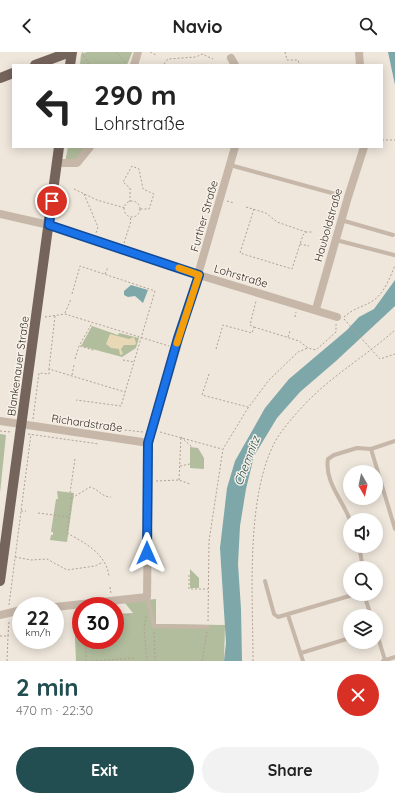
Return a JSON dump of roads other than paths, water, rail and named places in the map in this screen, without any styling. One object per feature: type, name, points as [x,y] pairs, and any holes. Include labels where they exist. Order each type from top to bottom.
[{"type":"main road","points":[[37,64],[71,52],[70,64]]},
{"type":"main road","points":[[0,78],[12,73]]},
{"type":"main road","name":"Blankenauer Straße","points":[[0,580],[27,425],[37,318],[59,148]]},
{"type":"street","points":[[134,64],[138,52]]},
{"type":"street","points":[[359,52],[360,64]]},
{"type":"street","points":[[57,163],[76,163],[89,148]]},
{"type":"street","name":"Further Straße","points":[[147,597],[148,443],[199,275],[235,148]]},
{"type":"street","name":"Hauboldstraße","points":[[316,309],[335,240],[364,148]]},
{"type":"street","name":"Lohrstraße","points":[[0,214],[49,225],[199,275],[316,309],[337,320]]},
{"type":"street","name":"Richardstraße","points":[[0,421],[148,443]]},
{"type":"street","points":[[64,606],[147,597]]},
{"type":"street","points":[[0,615],[12,612]]},
{"type":"lane","points":[[230,164],[339,195]]},
{"type":"lane","points":[[341,220],[393,235]]},
{"type":"lane","points":[[335,240],[394,256]]},
{"type":"lane","points":[[347,513],[333,486],[327,466],[328,459],[334,455],[357,448],[371,448],[395,441]]},
{"type":"lane","points":[[371,448],[395,529]]},
{"type":"lane","points":[[265,581],[274,614],[278,617],[343,598]]},
{"type":"lane","points":[[147,597],[154,626],[208,627]]},
{"type":"lane","points":[[288,615],[303,661]]},
{"type":"lane","points":[[301,653],[343,640]]},
{"type":"lane","points":[[381,649],[384,661],[395,657]]},
{"type":"water","points":[[388,52],[395,52],[395,85]]},
{"type":"water","name":"Chemnitz","points":[[395,280],[395,306],[300,392],[277,418],[254,456],[246,489],[240,526],[238,564],[242,661],[224,661],[226,643],[220,548],[227,488],[235,461],[265,408],[289,379],[347,330],[359,317],[374,309]]},
{"type":"water","points":[[131,285],[148,290],[143,303],[135,296],[128,297],[124,295],[124,291]]}]
